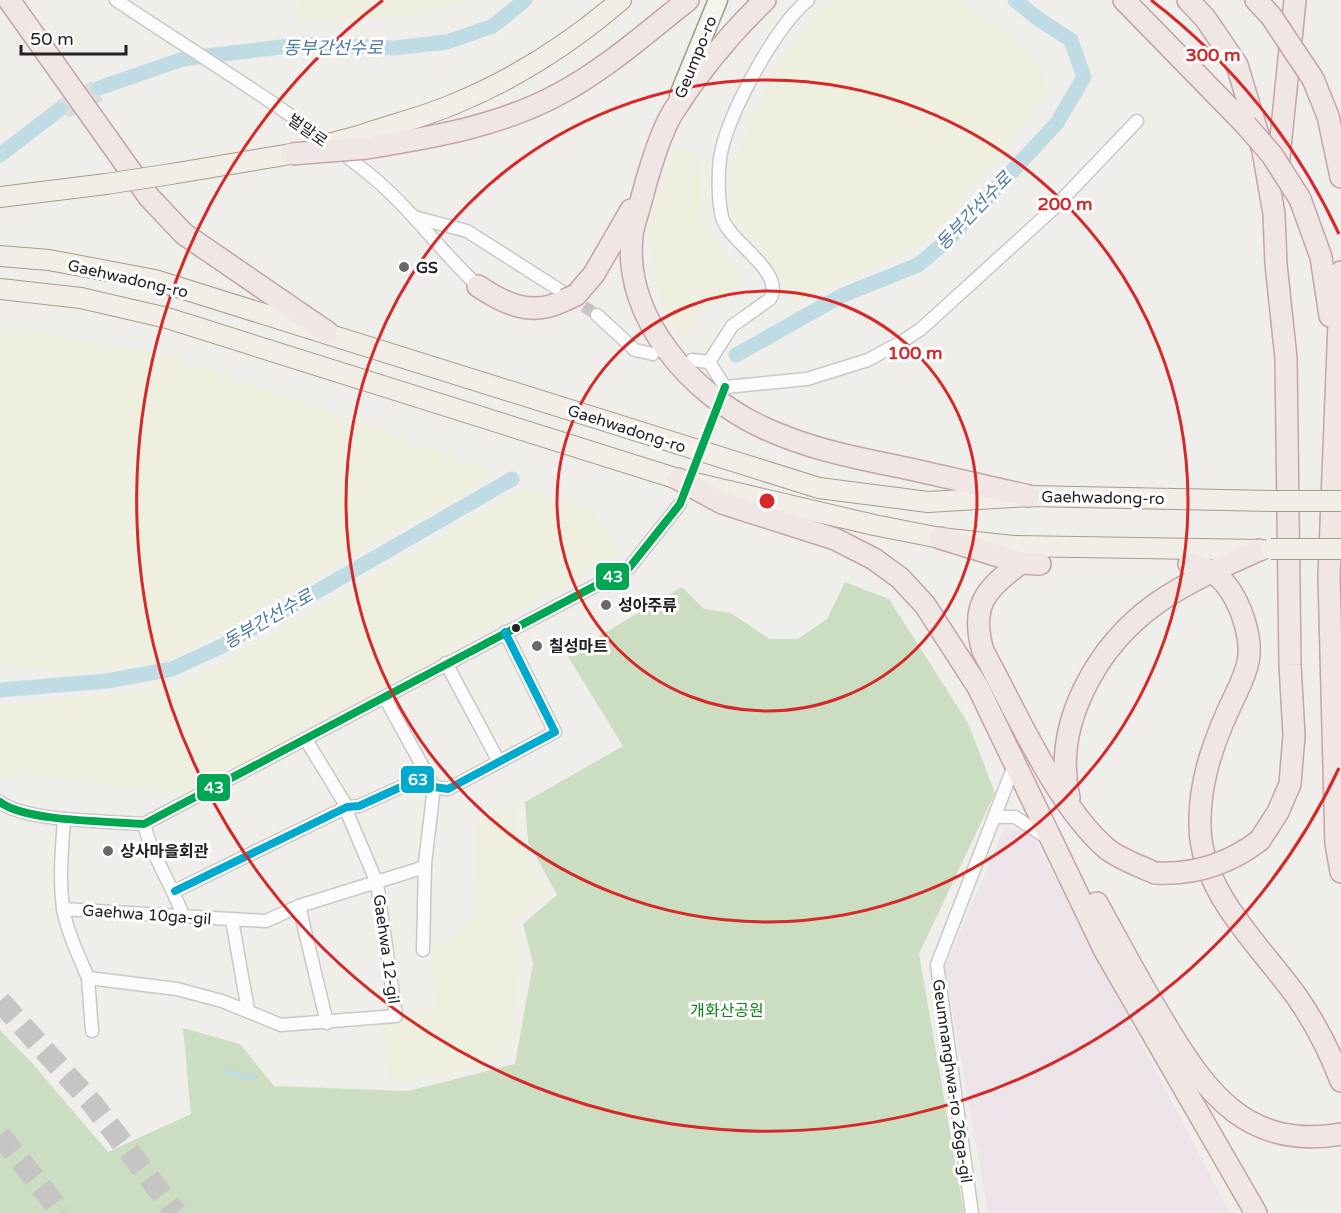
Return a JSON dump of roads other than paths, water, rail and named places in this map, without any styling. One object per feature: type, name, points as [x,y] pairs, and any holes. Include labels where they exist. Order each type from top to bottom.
[{"type":"highway","points":[[9,0],[149,197],[184,234],[327,332]]},
{"type":"highway","points":[[291,154],[363,142],[467,130],[541,102],[593,72],[688,0]]},
{"type":"highway","points":[[765,0],[739,26],[672,113],[646,183],[632,237],[638,286],[646,313],[680,367],[714,400],[762,427],[814,449],[1029,496]]},
{"type":"highway","points":[[1124,0],[1246,125],[1272,155],[1300,199],[1321,257],[1338,363]]},
{"type":"highway","points":[[940,538],[1030,563],[1004,575],[984,596],[977,614],[978,633],[983,651],[1050,773],[1072,807],[1107,850],[1155,873],[1197,872],[1246,852],[1260,840],[1278,812],[1290,784],[1294,735],[1290,665],[1286,358],[1276,264],[1274,214],[1263,151],[1237,65],[1188,0]]},
{"type":"highway","points":[[1256,0],[1271,16],[1313,79],[1328,116],[1341,177]]},
{"type":"highway","points":[[1274,214],[1294,0]]},
{"type":"highway","points":[[478,286],[496,298],[533,310],[553,306],[594,274],[646,183]]},
{"type":"highway","points":[[1341,272],[1329,576],[1336,844],[1341,872]]},
{"type":"highway","points":[[678,479],[722,503],[835,539],[874,559],[900,578],[925,604],[978,687],[1105,951],[1256,1213]]},
{"type":"highway","points":[[1072,807],[1065,778],[1065,750],[1072,718],[1085,685],[1106,653],[1148,611],[1186,584],[1265,549]]},
{"type":"highway","points":[[1188,564],[1211,571],[1226,586],[1236,603],[1250,641],[1247,663],[1217,737],[1203,782],[1200,829],[1203,850],[1216,884],[1231,910],[1313,1022],[1341,1082]]},
{"type":"highway","points":[[1039,811],[1071,857],[1190,1066],[1211,1093],[1231,1112],[1271,1133],[1311,1138],[1341,1134]]},
{"type":"main road","points":[[363,142],[454,104],[523,70],[578,37],[621,0]]},
{"type":"main road","name":"Geumpo-ro","points":[[672,113],[718,0]]},
{"type":"main road","points":[[0,197],[106,184],[291,154]]},
{"type":"main road","name":"Gaehwadong-ro","points":[[0,256],[49,260],[155,280],[327,332],[739,465],[819,488],[928,502],[1029,496],[1341,501]]},
{"type":"main road","name":"Gaehwadong-ro","points":[[0,289],[81,298],[166,318],[678,479],[874,525],[940,538],[1012,546],[1341,549]]},
{"type":"street","name":"벌말로","points":[[116,0],[223,70],[370,175],[414,217],[478,286]]},
{"type":"street","points":[[709,362],[732,326],[770,299],[773,294],[774,287],[765,270],[728,229],[723,220],[720,158],[732,123],[760,62],[788,18],[808,0]]},
{"type":"street","points":[[709,362],[725,387],[807,379],[868,360],[903,341],[921,328],[1053,209],[1137,121]]},
{"type":"street","points":[[414,217],[467,231],[567,295]]},
{"type":"street","points":[[597,315],[634,350],[653,354]]},
{"type":"street","points":[[692,360],[709,362]]},
{"type":"street","points":[[0,802],[8,808],[64,819],[144,824],[629,568],[680,504]]},
{"type":"street","points":[[175,891],[347,807],[359,806],[423,777],[434,787],[448,789],[555,732],[505,632]]},
{"type":"street","points":[[446,663],[499,762]]},
{"type":"street","points":[[385,698],[434,787],[425,867],[423,950]]},
{"type":"street","name":"Gaehwa 12-gil","points":[[306,740],[347,807],[346,810],[377,883],[396,1016],[327,1023]]},
{"type":"street","name":"Geumnanghwa-ro 26ga-gil","points":[[972,1213],[937,965],[996,817],[1015,762]]},
{"type":"street","points":[[996,817],[1016,817],[1055,844]]},
{"type":"street","points":[[64,819],[60,868],[63,909],[88,978],[92,1031]]},
{"type":"street","points":[[144,824],[150,848],[175,891],[183,916]]},
{"type":"street","name":"Gaehwa 12-gil","points":[[377,883],[425,867]]},
{"type":"street","name":"Gaehwa 10ga-gil","points":[[63,909],[266,921],[299,906],[377,883]]},
{"type":"street","points":[[88,978],[177,989],[248,1010],[282,1025],[327,1023],[299,906]]},
{"type":"street","name":"Gaehwa 10ga-gil","points":[[231,920],[248,1010]]},
{"type":"waterway","name":"동부간선수로","points":[[99,88],[183,59],[305,44],[394,48],[447,42],[493,26],[525,0]]},
{"type":"waterway","name":"동부간선수로","points":[[736,355],[841,296],[918,265],[948,240],[1057,123],[1084,77],[1071,40],[1037,18],[1015,0]]},
{"type":"waterway","name":"동부간선수로","points":[[0,155],[60,109]]},
{"type":"waterway","name":"동부간선수로","points":[[0,690],[107,681],[172,669],[222,646],[512,479]]},
{"type":"waterway","points":[[226,1072],[256,1078]]},
{"type":"tunnel","points":[[569,296],[597,315]]},
{"type":"tunnel","points":[[680,504],[722,396]]},
{"type":"tunnel","points":[[0,1001],[92,1103],[176,1213]]},
{"type":"tunnel","points":[[0,1135],[62,1213]]},
{"type":"place","name":"GS","points":[[404,267]]},
{"type":"place","name":"성아주류","points":[[606,605]]},
{"type":"place","name":"칠성마트","points":[[537,646]]},
{"type":"place","name":"상사마을회관","points":[[108,851]]},
{"type":"park label","name":"개화산공원","points":[[727,1010]]}]
